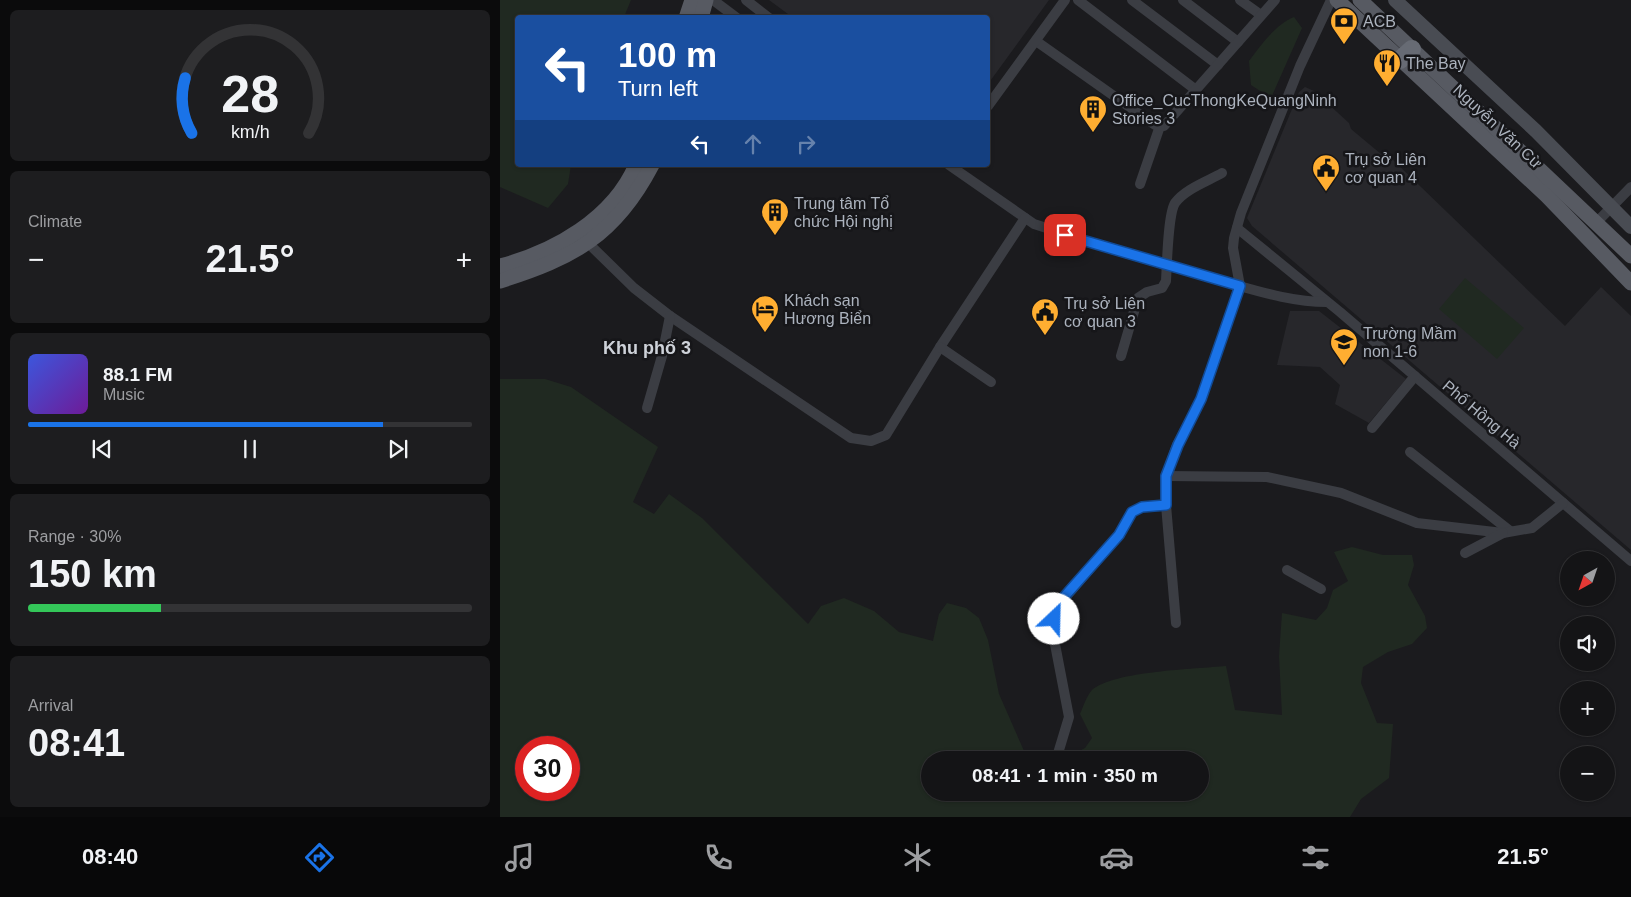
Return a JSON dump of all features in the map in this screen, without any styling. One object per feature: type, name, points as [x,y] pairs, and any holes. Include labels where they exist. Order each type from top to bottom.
[{"type":"main road","points":[[687,15],[692,0]]},
{"type":"main road","points":[[702,15],[706,0]]},
{"type":"main road","name":"Nguyễn Văn Cừ","points":[[1337,0],[1406,55],[1631,256]]},
{"type":"main road","name":"Nguyễn Văn Cừ","points":[[1360,0],[1406,55],[1631,283]]},
{"type":"main road","points":[[500,266],[527,258],[561,243],[588,224],[604,211],[635,167]]},
{"type":"main road","points":[[500,281],[565,258],[588,243],[611,225],[626,207],[651,167]]},
{"type":"street","points":[[713,0],[733,15]]},
{"type":"street","points":[[746,0],[765,15]]},
{"type":"street","points":[[990,103],[1065,0]]},
{"type":"street","points":[[1078,0],[1196,90]]},
{"type":"street","points":[[1132,0],[1218,65]]},
{"type":"street","points":[[1183,0],[1238,42]]},
{"type":"street","points":[[1240,0],[1261,15]]},
{"type":"street","points":[[1036,41],[1160,126],[1168,124],[1275,0]]},
{"type":"street","points":[[1176,623],[1166,505],[1166,476],[1178,445],[1201,399],[1240,286],[1234,248],[1237,228],[1274,129],[1331,0]]},
{"type":"street","name":"Nguyễn Văn Cừ","points":[[1395,0],[1536,131],[1631,227]]},
{"type":"street","points":[[1140,184],[1160,126]]},
{"type":"street","points":[[952,167],[1041,227],[1240,286],[1294,300],[1327,302]]},
{"type":"street","points":[[1121,356],[1138,298],[1147,292],[1162,288],[1166,281],[1171,216],[1175,203],[1195,188],[1222,173]]},
{"type":"street","points":[[1595,224],[1631,186]]},
{"type":"street","points":[[588,243],[634,288],[670,316],[851,438],[871,441],[886,435],[940,347],[1025,218]]},
{"type":"street","name":"Phố Hồng Hà","points":[[1237,228],[1327,302],[1631,562]]},
{"type":"street","points":[[647,408],[670,316]]},
{"type":"street","points":[[940,347],[991,382]]},
{"type":"street","points":[[1372,428],[1414,376]]},
{"type":"street","points":[[1410,452],[1506,532]]},
{"type":"street","points":[[1166,476],[1267,477],[1340,493],[1417,523],[1506,532],[1532,528],[1563,503]]},
{"type":"street","points":[[1059,751],[1069,717],[1054,639],[1054,619],[1058,606],[1119,535],[1132,512],[1142,507],[1166,505]]},
{"type":"street","points":[[1465,553],[1506,532]]},
{"type":"street","points":[[1286,570],[1321,589]]},
{"type":"shaded area","points":[[500,0],[631,0],[625,15],[515,15],[515,167],[571,167],[568,184],[548,208],[500,187]]},
{"type":"shaded area","points":[[769,0],[1049,0],[990,81],[990,15],[789,15]]},
{"type":"shaded area","points":[[1294,17],[1302,28],[1271,98],[1251,85],[1249,61],[1275,30]]},
{"type":"shaded area","points":[[1305,87],[1314,91],[1349,123],[1351,129],[1387,159],[1392,159],[1565,326],[1601,287],[1631,316],[1631,550],[1252,226],[1247,218],[1299,92]]},
{"type":"shaded area","points":[[1465,278],[1524,328],[1497,359],[1439,309]]},
{"type":"shaded area","name":"Trường Mầm non 1-6","points":[[1290,311],[1319,311],[1406,379],[1369,423],[1335,404],[1340,385],[1320,367],[1277,365]]},
{"type":"shaded area","points":[[500,379],[545,379],[571,387],[658,447],[633,502],[654,514],[669,494],[702,518],[808,624],[821,606],[844,598],[874,611],[899,632],[933,641],[939,614],[947,603],[966,608],[979,618],[988,640],[999,694],[1024,751],[921,751],[921,801],[1209,801],[1209,751],[1079,751],[1085,748],[1092,738],[1080,714],[1092,690],[1103,684],[1136,675],[1226,666],[1235,710],[1282,715],[1279,656],[1282,613],[1316,620],[1327,608],[1333,590],[1348,581],[1334,552],[1352,547],[1383,555],[1412,555],[1414,565],[1408,585],[1425,616],[1427,628],[1412,644],[1388,652],[1363,667],[1361,683],[1377,723],[1393,724],[1389,778],[1361,799],[1350,817],[500,817]]},
{"type":"place","name":"ACB","points":[[1344,45]]},
{"type":"place","name":"The Bay","points":[[1387,87]]},
{"type":"place","name":"Office_CucThongKeQuangNinh Stories 3","points":[[1093,133]]},
{"type":"place","name":"Trụ sở Liên cơ quan 4","points":[[1326,192]]},
{"type":"place","name":"Trung tâm Tổ chức Hội nghị","points":[[775,236]]},
{"type":"place","name":"Khách sạn Hương Biển","points":[[765,333]]},
{"type":"place","name":"Trụ sở Liên cơ quan 3","points":[[1045,336]]},
{"type":"place","name":"Trường Mầm non 1-6","points":[[1344,366]]},
{"type":"district","name":"Khu phố 3","points":[[647,348]]},
{"type":"route","points":[[1054,619],[1058,606],[1064,597],[1119,535],[1132,512],[1137,508],[1166,505],[1166,476],[1178,445],[1201,399],[1240,286],[1065,235]]}]
